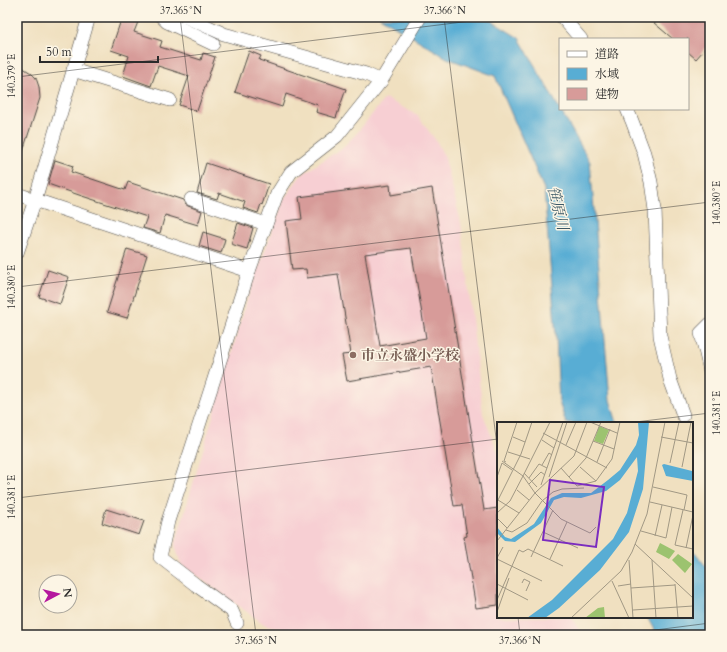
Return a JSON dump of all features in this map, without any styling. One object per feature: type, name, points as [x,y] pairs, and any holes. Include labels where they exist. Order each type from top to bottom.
[{"type":"street","points":[[17,253],[35,200],[89,17]]},
{"type":"street","points":[[162,17],[167,22],[213,44]]},
{"type":"street","points":[[186,17],[224,34],[366,74],[383,77]]},
{"type":"street","points":[[237,623],[232,611],[160,557],[168,521],[249,271],[277,194],[291,172],[337,136],[383,77],[420,17]]},
{"type":"street","points":[[562,17],[580,38]]},
{"type":"street","points":[[74,70],[170,100]]},
{"type":"street","points":[[627,110],[644,153],[651,182],[655,210],[660,336],[670,379],[683,415]]},
{"type":"street","points":[[17,194],[249,271]]},
{"type":"street","points":[[191,199],[266,224]]},
{"type":"street","points":[[710,324],[702,333],[710,371]]},
{"type":"shaded area","name":"市立永盛小学校","points":[[385,98],[417,115],[437,142],[445,158],[461,223],[483,414],[497,450],[497,618],[572,618],[582,635],[304,635],[264,624],[181,565],[175,545],[248,297],[284,199],[301,175],[342,148],[357,133]]},
{"type":"water","name":"笹原川","points":[[380,17],[485,17],[519,38],[590,162],[610,400],[617,422],[566,422],[559,402],[556,336],[544,189],[495,76],[447,58]]},
{"type":"water","points":[[693,551],[710,571],[710,635],[657,635],[648,618],[693,618]]},
{"type":"building","points":[[122,17],[140,17],[134,32],[162,41],[160,47],[201,60],[203,53],[215,57],[197,111],[179,105],[189,76],[158,66],[151,86],[123,76],[129,56],[111,50]]},
{"type":"building","points":[[647,17],[710,17],[710,43],[696,59],[689,53],[689,38],[672,38]]},
{"type":"building","points":[[249,51],[261,56],[259,60],[346,89],[336,118],[316,112],[318,105],[286,94],[282,107],[235,92]]},
{"type":"building","points":[[17,64],[36,78],[40,98],[20,160],[17,160]]},
{"type":"building","points":[[55,160],[73,166],[71,172],[125,190],[128,182],[183,200],[188,206],[202,211],[198,225],[165,215],[160,233],[143,228],[147,217],[48,184]]},
{"type":"building","points":[[206,163],[269,184],[258,213],[243,208],[245,202],[219,193],[217,199],[197,193]]},
{"type":"building","points":[[390,185],[391,195],[432,188],[484,510],[497,508],[497,605],[476,608],[464,537],[467,536],[462,505],[454,506],[431,367],[347,381],[342,355],[351,354],[338,274],[307,278],[306,269],[292,270],[286,221],[302,219],[299,197]],"holes":[[[411,248],[426,338],[380,346],[365,254]]]},
{"type":"building","points":[[238,223],[253,228],[247,249],[231,244]]},
{"type":"building","points":[[203,232],[225,239],[221,253],[199,246]]},
{"type":"building","points":[[127,249],[147,255],[127,318],[107,312]]},
{"type":"building","points":[[48,270],[69,277],[60,304],[39,297]]},
{"type":"building","points":[[106,509],[144,521],[139,535],[102,523]]},
{"type":"place","name":"市立永盛小学校","points":[[353,355]]}]
